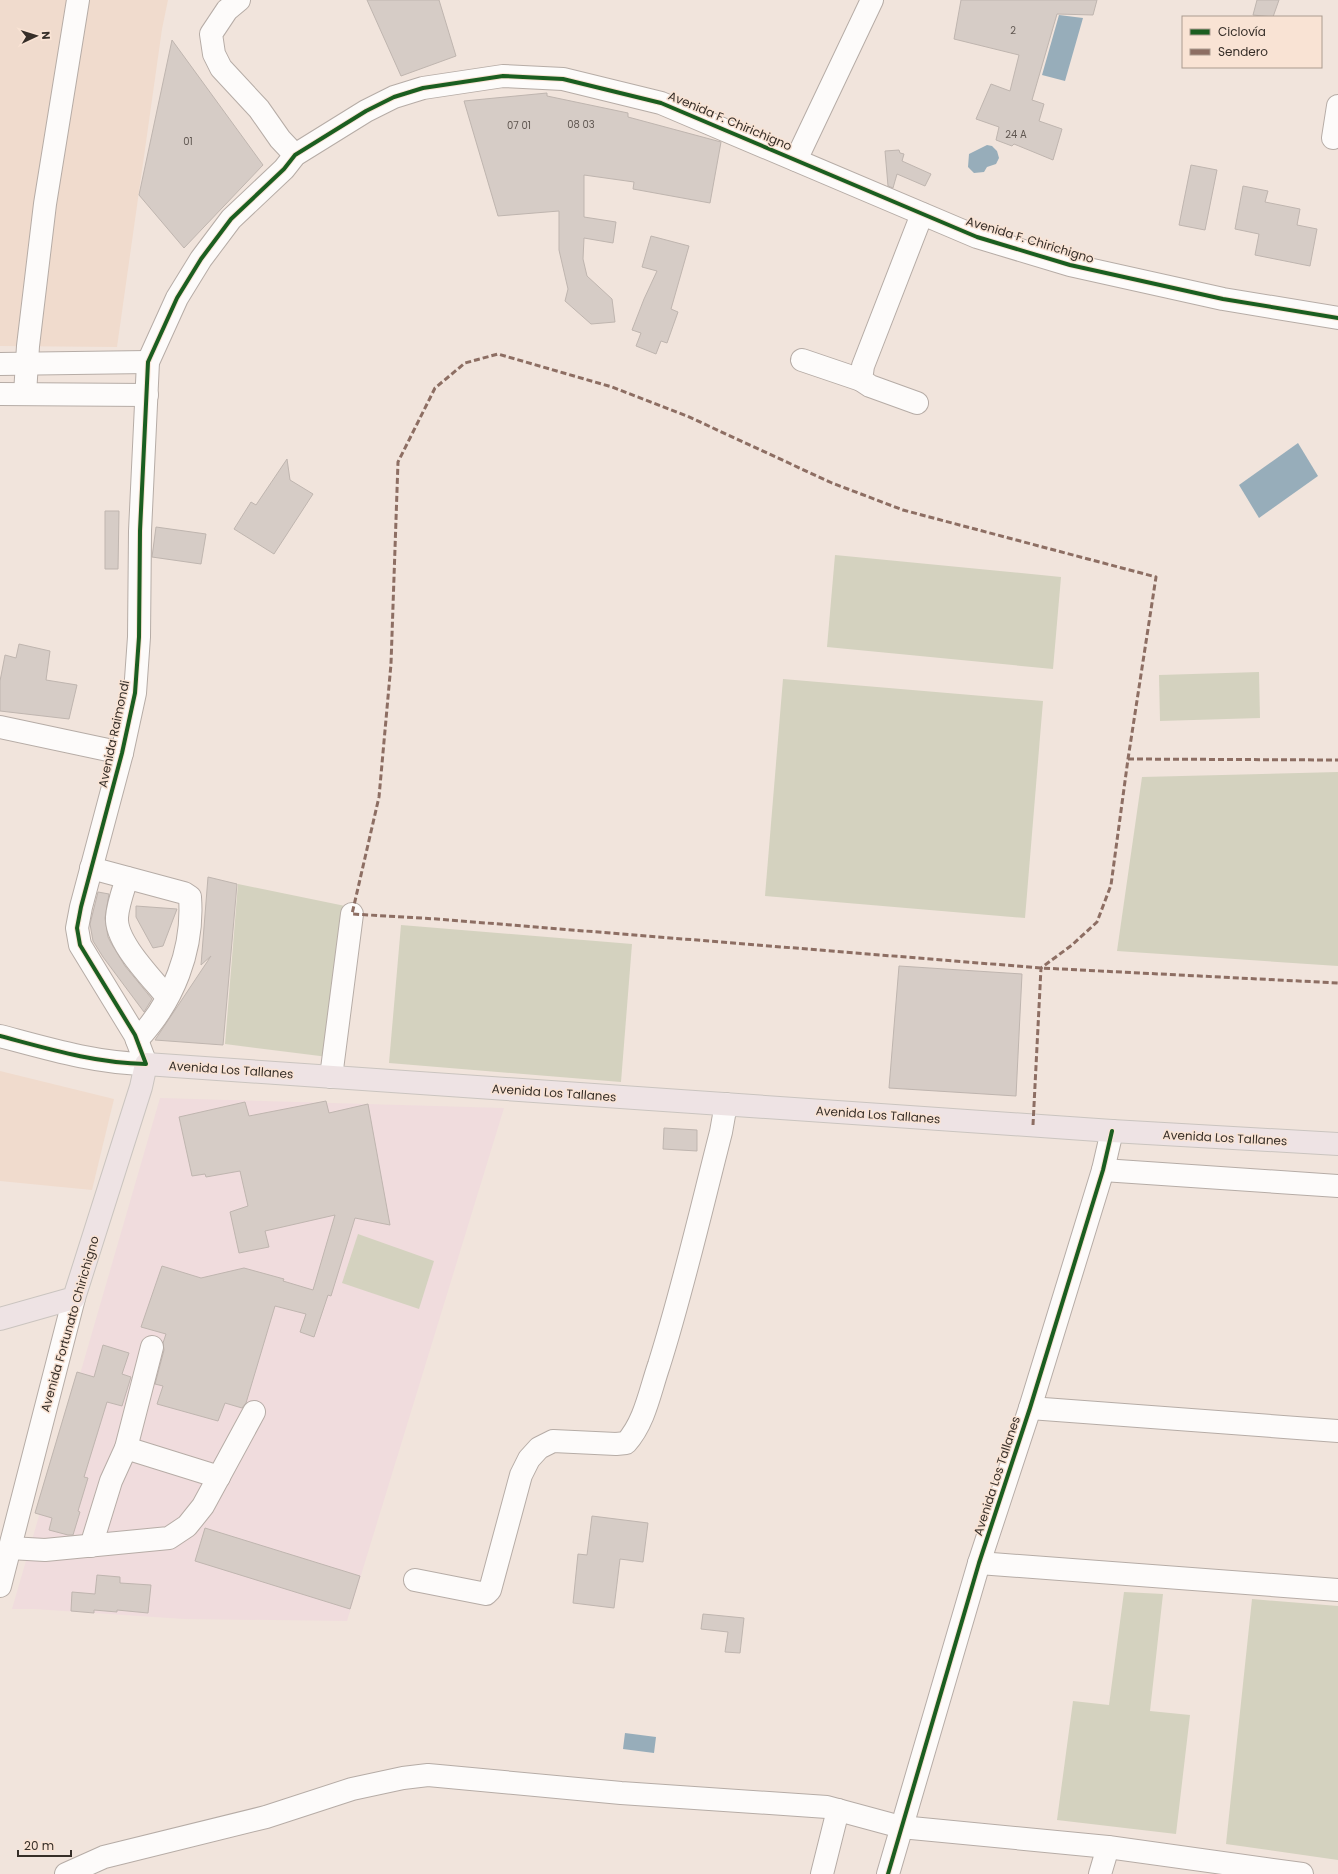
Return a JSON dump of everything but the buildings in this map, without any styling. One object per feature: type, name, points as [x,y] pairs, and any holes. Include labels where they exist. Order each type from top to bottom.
[{"type":"main road","name":"Avenida Los Tallanes","points":[[146,1064],[1112,1131],[1338,1144]]},
{"type":"main road","name":"Avenida Fortunato Chirichigno","points":[[74,1298],[141,1087],[146,1064]]},
{"type":"main road","points":[[0,1319],[74,1298]]},
{"type":"street","points":[[25,394],[26,364],[45,204],[78,0]]},
{"type":"street","points":[[239,0],[227,10],[211,34],[214,54],[221,68],[259,109],[280,139],[295,155]]},
{"type":"street","points":[[796,160],[872,0]]},
{"type":"street","name":"Avenida F. Chirichigno","points":[[148,362],[177,298],[201,259],[231,219],[284,169],[295,155],[366,111],[394,97],[423,88],[503,76],[563,79],[661,103],[977,237],[1070,265],[1222,299],[1338,318]]},
{"type":"street","points":[[1333,138],[1338,106]]},
{"type":"street","points":[[861,380],[863,366],[922,214]]},
{"type":"street","points":[[802,360],[861,380],[870,386],[918,403]]},
{"type":"street","points":[[0,364],[148,362]]},
{"type":"street","name":"Avenida Raimondi","points":[[146,1064],[137,1040],[80,945],[77,928],[91,868],[122,753],[135,693],[139,638],[140,531],[148,362]]},
{"type":"street","points":[[0,394],[147,395]]},
{"type":"street","points":[[0,727],[122,753]]},
{"type":"street","points":[[91,868],[184,893],[190,897],[192,913],[188,945],[178,975],[168,997],[153,1023],[137,1040]]},
{"type":"street","points":[[127,878],[118,912],[118,931],[123,942],[168,997]]},
{"type":"street","points":[[331,1077],[352,914]]},
{"type":"street","name":"Avenida Los Tallanes","points":[[0,1036],[81,1057],[118,1064],[146,1064]]},
{"type":"street","points":[[415,1580],[486,1594],[490,1590],[521,1475],[529,1459],[539,1448],[553,1441],[616,1444],[626,1443],[632,1436],[644,1414],[670,1328],[721,1132],[726,1104]]},
{"type":"street","name":"Avenida Los Tallanes","points":[[888,1874],[979,1563],[1030,1408],[1103,1170],[1112,1131]]},
{"type":"street","points":[[1103,1170],[1338,1186]]},
{"type":"street","name":"Avenida Fortunato Chirichigno","points":[[0,1586],[74,1298]]},
{"type":"street","points":[[91,1546],[111,1480],[126,1448],[152,1347]]},
{"type":"street","points":[[1030,1408],[1338,1431]]},
{"type":"street","points":[[10,1548],[45,1550],[169,1538],[186,1526],[203,1506],[254,1412]]},
{"type":"street","points":[[126,1448],[219,1477]]},
{"type":"street","points":[[979,1563],[1338,1590]]},
{"type":"street","points":[[66,1874],[104,1857],[266,1817],[352,1789],[404,1778],[428,1775],[621,1793],[827,1808],[901,1827],[1108,1847],[1302,1874]]},
{"type":"street","points":[[822,1874],[838,1810]]},
{"type":"street","points":[[1100,1874],[1108,1847]]},
{"type":"shaded area","points":[[0,0],[168,0],[162,29],[117,347],[0,346]]},
{"type":"shaded area","points":[[835,555],[1061,577],[1053,669],[827,647]]},
{"type":"shaded area","points":[[1259,672],[1260,718],[1160,721],[1159,675]]},
{"type":"shaded area","points":[[783,679],[1043,701],[1025,918],[765,896]]},
{"type":"shaded area","points":[[1338,772],[1338,966],[1117,951],[1142,777]]},
{"type":"shaded area","points":[[238,884],[350,907],[328,1057],[225,1044]]},
{"type":"shaded area","points":[[401,925],[632,944],[621,1082],[389,1063]]},
{"type":"shaded area","points":[[0,1071],[114,1099],[92,1190],[0,1181]]},
{"type":"shaded area","points":[[160,1098],[504,1108],[347,1621],[184,1619],[34,1609],[12,1609]]},
{"type":"shaded area","points":[[358,1234],[434,1261],[419,1309],[342,1283]]},
{"type":"shaded area","points":[[1124,1592],[1163,1594],[1150,1711],[1190,1715],[1176,1834],[1057,1820],[1073,1701],[1109,1705]]},
{"type":"shaded area","points":[[1252,1599],[1338,1606],[1338,1860],[1226,1844]]},
{"type":"water","points":[[1059,15],[1083,18],[1065,81],[1042,75]]},
{"type":"water","points":[[987,145],[992,146],[997,151],[999,158],[996,164],[987,167],[984,172],[974,173],[968,167],[969,154]]},
{"type":"water","points":[[1298,443],[1318,476],[1259,518],[1239,485]]},
{"type":"water","points":[[625,1733],[656,1737],[654,1753],[623,1749]]},
{"type":"marked path","points":[[1033,1125],[1041,968],[1072,945],[1097,922],[1111,885],[1128,759],[1156,577],[903,510],[832,483],[687,416],[612,387],[498,354],[465,363],[435,388],[398,462],[391,664],[379,797],[352,914],[437,919],[1041,968],[1338,983]]},
{"type":"marked path","points":[[1128,759],[1338,760]]},
{"type":"cycle path","points":[[0,1036],[90,1058],[146,1064],[135,1035],[80,945],[77,928],[81,907],[122,753],[135,693],[139,637],[140,531],[148,362],[177,298],[201,259],[231,219],[284,169],[295,155],[366,111],[394,97],[423,88],[503,76],[563,79],[661,103],[977,237],[1070,265],[1223,299],[1338,318]]},
{"type":"cycle path","points":[[888,1874],[979,1563],[1030,1408],[1103,1170],[1112,1131]]}]
